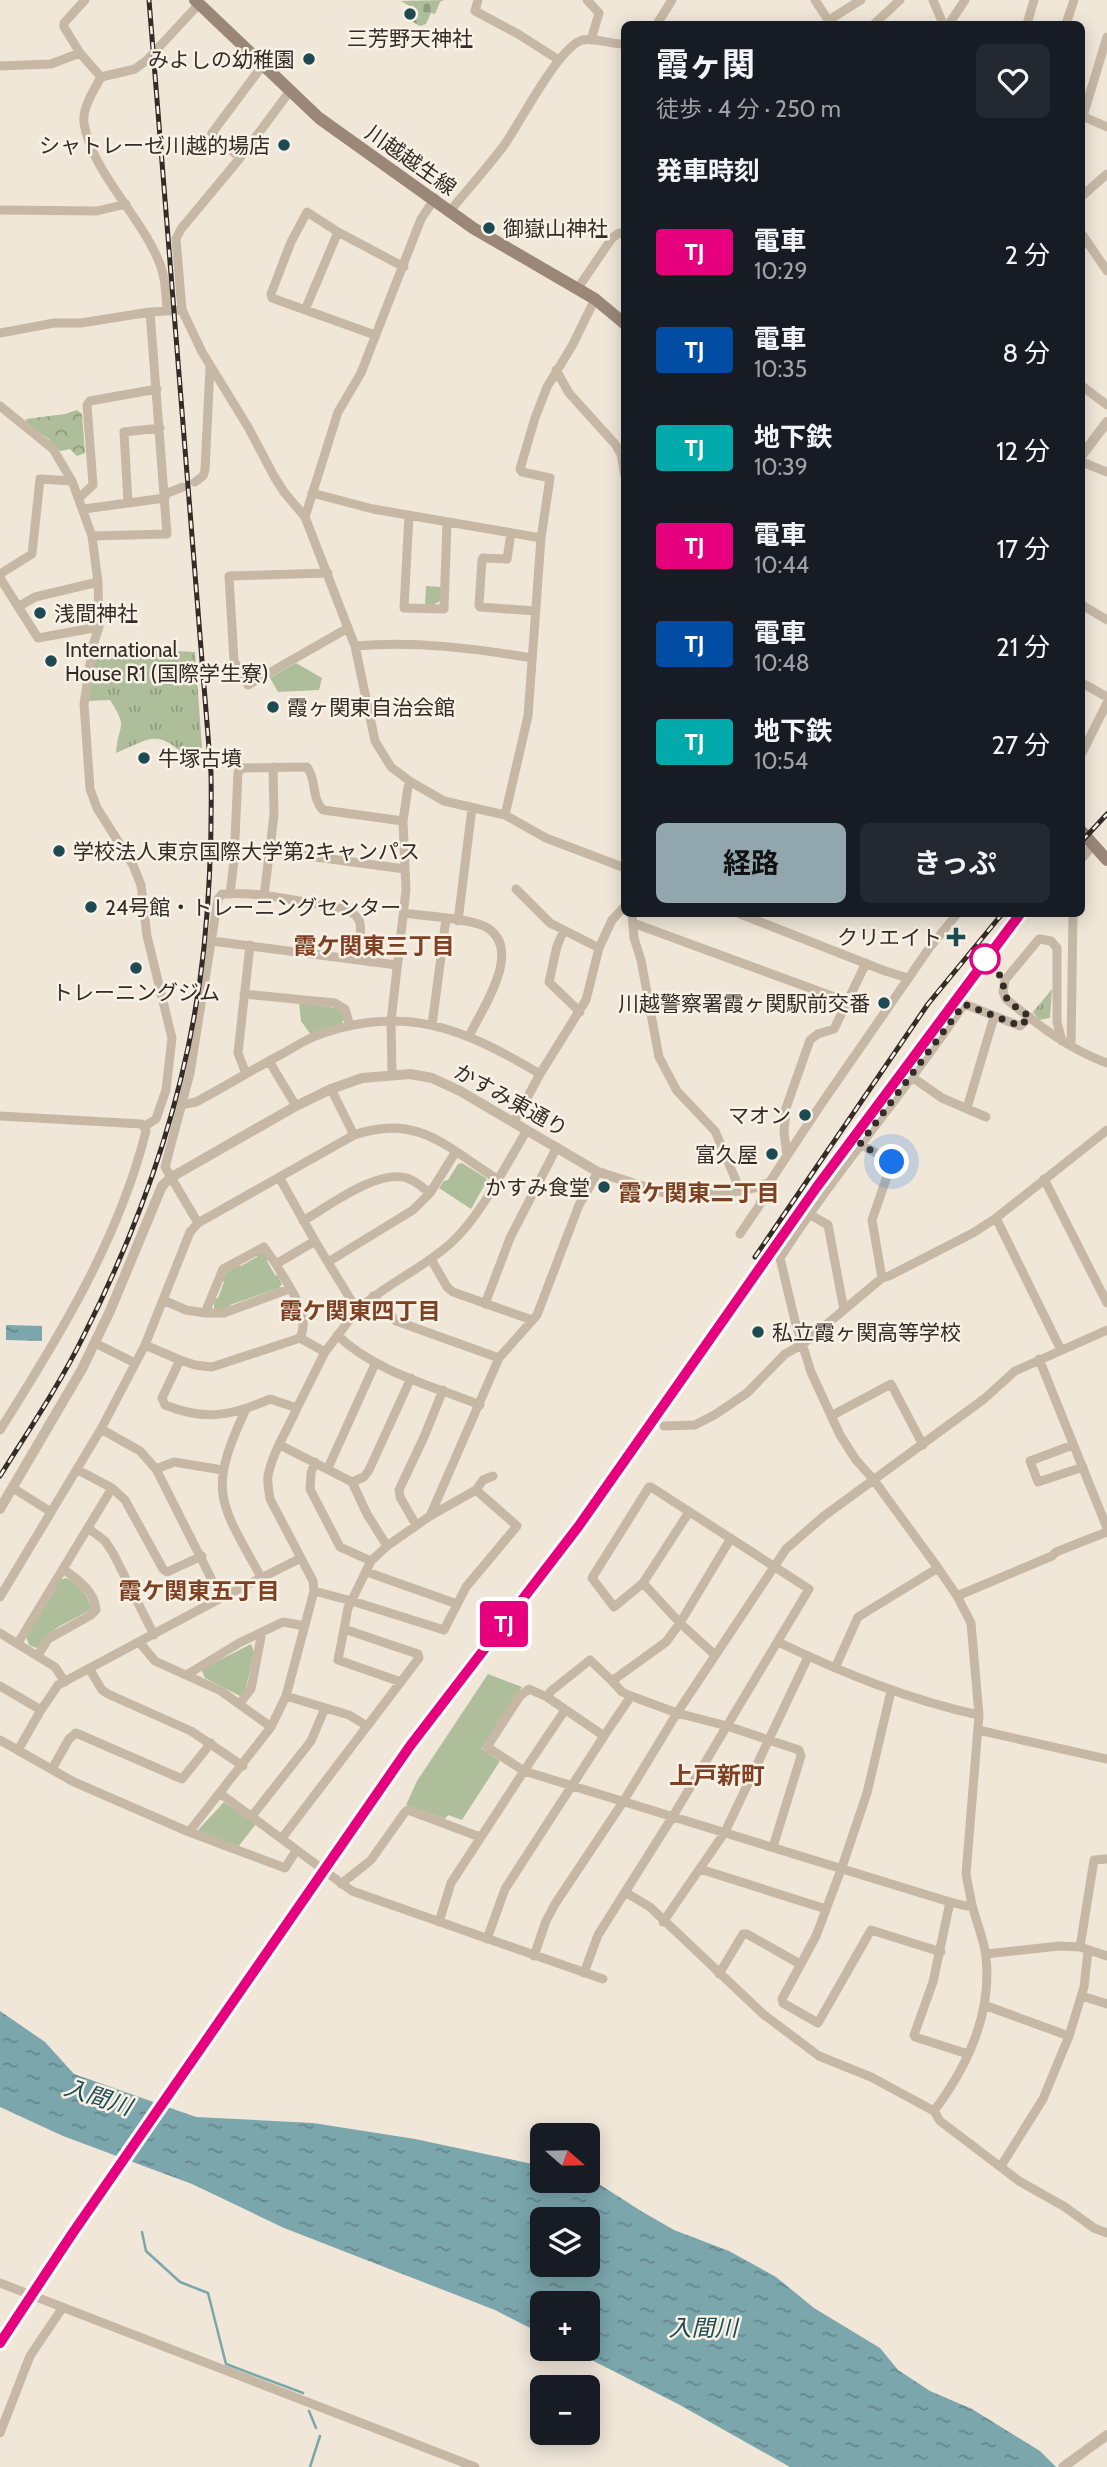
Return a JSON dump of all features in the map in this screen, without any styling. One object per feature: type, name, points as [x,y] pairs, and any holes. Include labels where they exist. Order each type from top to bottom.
[{"type":"main road","name":"川越越生線","points":[[197,2],[333,128],[499,245],[578,288],[621,321]]},
{"type":"main road","points":[[1085,836],[1107,860]]},
{"type":"street","points":[[85,0],[64,23],[64,27],[101,77]]},
{"type":"street","points":[[478,0],[475,11],[559,60]]},
{"type":"street","points":[[587,0],[599,13],[591,40]]},
{"type":"street","points":[[659,21],[672,0]]},
{"type":"street","points":[[815,0],[829,21]]},
{"type":"street","points":[[831,21],[861,0]]},
{"type":"street","points":[[877,21],[900,0]]},
{"type":"street","points":[[933,0],[942,21]]},
{"type":"street","points":[[950,21],[965,0]]},
{"type":"street","points":[[1028,21],[1034,0]]},
{"type":"street","points":[[1067,21],[1074,0]]},
{"type":"street","points":[[167,310],[161,268],[98,159],[84,120],[88,102],[101,77],[135,69],[147,60],[197,2]]},
{"type":"street","points":[[1085,107],[1107,37]]},
{"type":"street","points":[[450,211],[505,144],[570,46],[582,40],[621,44]]},
{"type":"street","points":[[0,66],[51,64],[80,52]]},
{"type":"street","points":[[240,158],[212,134],[263,65]]},
{"type":"street","points":[[290,91],[240,158],[189,218],[176,239],[182,310],[210,367],[284,492],[306,517],[355,646],[375,741],[391,767],[444,801],[505,815],[546,838],[621,866]]},
{"type":"street","points":[[1085,117],[1107,127]]},
{"type":"street","points":[[1085,193],[1107,174]]},
{"type":"street","points":[[306,517],[338,412],[361,373],[421,219],[435,198]]},
{"type":"street","points":[[0,210],[97,211],[126,204]]},
{"type":"street","points":[[375,335],[272,298],[291,243],[307,212],[338,232],[404,267]]},
{"type":"street","points":[[305,310],[338,232]]},
{"type":"street","points":[[578,288],[612,238],[621,233]]},
{"type":"street","points":[[1085,238],[1107,270]]},
{"type":"street","points":[[505,815],[528,716],[541,538],[550,478],[520,470],[535,418],[556,370],[572,346],[595,299]]},
{"type":"street","points":[[0,333],[54,323],[81,323],[150,312],[182,310]]},
{"type":"street","points":[[92,536],[167,534],[150,312]]},
{"type":"street","points":[[195,482],[203,476],[205,470],[210,367]]},
{"type":"street","points":[[556,370],[569,393],[621,454]]},
{"type":"street","points":[[1085,388],[1107,405]]},
{"type":"street","points":[[79,498],[93,485],[87,405],[90,401],[157,389]]},
{"type":"street","points":[[0,406],[53,449],[72,481],[92,536],[98,582],[99,627],[93,645],[84,704],[90,789],[97,808],[133,865],[141,885],[147,936],[172,1038],[166,1090],[156,1119],[145,1126]]},
{"type":"street","points":[[1085,451],[1107,422]]},
{"type":"street","points":[[128,503],[124,432],[159,428]]},
{"type":"street","points":[[1085,463],[1107,472]]},
{"type":"street","points":[[72,481],[40,479],[32,554],[0,576],[38,638],[99,627]]},
{"type":"street","points":[[84,509],[165,496],[183,487]]},
{"type":"street","points":[[312,493],[373,509],[541,538]]},
{"type":"street","points":[[409,514],[404,608],[444,609],[447,522]]},
{"type":"street","points":[[510,533],[509,557],[482,560],[479,605],[536,611]]},
{"type":"street","points":[[328,573],[229,576],[234,660],[248,685],[348,628]]},
{"type":"street","points":[[18,607],[35,597],[98,582]]},
{"type":"street","points":[[1085,607],[1107,620]]},
{"type":"street","points":[[355,646],[394,643],[482,650],[532,658]]},
{"type":"street","points":[[1085,685],[1107,697],[1085,746]]},
{"type":"street","points":[[264,897],[274,815],[274,767]]},
{"type":"street","points":[[230,894],[238,772],[243,768],[307,767],[313,778],[317,803],[323,810],[403,821]]},
{"type":"street","points":[[392,1074],[391,1021],[406,890],[403,821],[411,782]]},
{"type":"street","points":[[458,920],[472,808]]},
{"type":"street","points":[[1085,854],[1093,845]]},
{"type":"street","points":[[270,850],[405,869]]},
{"type":"street","points":[[516,889],[550,923],[599,948]]},
{"type":"street","points":[[198,1223],[164,1167],[200,1023],[218,900],[222,894],[230,894],[345,909],[354,913],[361,925],[361,952],[369,962]]},
{"type":"street","points":[[514,1122],[586,1000],[599,948],[612,920],[621,910]]},
{"type":"street","points":[[404,913],[484,926],[496,938],[503,953],[500,971],[469,1036]]},
{"type":"street","points":[[748,917],[908,978]]},
{"type":"street","points":[[740,1234],[787,1155],[908,978],[955,917]]},
{"type":"street","points":[[1067,1044],[1073,917]]},
{"type":"street","points":[[633,918],[848,1002]]},
{"type":"street","points":[[633,918],[659,1057],[677,1091],[715,1131],[740,1190]]},
{"type":"street","points":[[432,1025],[446,919]]},
{"type":"street","points":[[564,930],[556,946],[548,982],[579,1012]]},
{"type":"street","points":[[1067,1044],[1057,1022],[1058,953],[1051,940],[1039,939],[1004,980],[1003,992],[1006,999],[1067,1044],[1107,1063]]},
{"type":"street","points":[[212,941],[397,965]]},
{"type":"street","points":[[246,1074],[238,1053],[250,945]]},
{"type":"street","points":[[787,1155],[784,1132],[786,1108],[810,1040],[818,1034],[834,1030],[866,963]]},
{"type":"street","points":[[244,994],[335,1003],[345,1009],[351,1026]]},
{"type":"street","points":[[934,2111],[958,2077],[968,2054],[984,2006],[987,1981],[986,1954],[965,1874],[979,1715],[971,1623],[938,1567],[856,1460],[831,1416],[811,1372],[780,1258],[808,1214],[964,1004],[1020,1026],[1030,1017]]},
{"type":"street","points":[[967,1108],[994,1017]]},
{"type":"street","points":[[181,1105],[196,1102],[312,1038],[351,1026],[391,1021],[432,1025],[469,1036],[540,1074]]},
{"type":"street","points":[[269,1061],[296,1107]]},
{"type":"street","name":"かすみ東通り","points":[[0,1509],[61,1408],[95,1343],[131,1262],[157,1194],[170,1178],[331,1089],[362,1078],[392,1074],[432,1078],[598,1171],[677,1195],[740,1190],[769,1183]]},
{"type":"street","points":[[912,1077],[942,1098],[986,1117]]},
{"type":"street","points":[[331,1089],[354,1135]]},
{"type":"street","points":[[0,1116],[145,1126]]},
{"type":"street","points":[[0,1430],[73,1311],[140,1157],[145,1126]]},
{"type":"street","points":[[0,1597],[101,1429],[145,1345],[190,1233],[198,1223],[354,1135],[372,1129],[418,1130],[435,1138],[497,1179]]},
{"type":"street","points":[[189,1832],[271,1727],[286,1696],[314,1591],[313,1581],[270,1499],[268,1476],[297,1408],[325,1352],[357,1310],[453,1241],[466,1227],[527,1130]]},
{"type":"street","points":[[664,1426],[695,1425],[716,1414],[747,1393],[785,1354],[803,1344],[882,1278],[973,1233],[996,1218],[1107,1130]]},
{"type":"street","points":[[860,1144],[892,1162],[872,1220],[882,1278]]},
{"type":"street","points":[[485,1304],[510,1238],[557,1147]]},
{"type":"street","points":[[328,1262],[413,1209],[430,1193],[455,1153]]},
{"type":"street","points":[[430,1516],[499,1358],[537,1315],[579,1205],[598,1171]]},
{"type":"street","points":[[303,1221],[370,1182],[391,1176],[405,1177],[430,1193]]},
{"type":"street","points":[[279,1177],[357,1310]]},
{"type":"street","points":[[1044,1179],[1107,1303]]},
{"type":"street","points":[[808,1214],[828,1226],[844,1310]]},
{"type":"street","points":[[996,1218],[1061,1350]]},
{"type":"street","points":[[276,1264],[315,1241]]},
{"type":"street","points":[[145,1345],[195,1365],[212,1367],[300,1338],[304,1330],[304,1317],[264,1247],[228,1265],[219,1277],[205,1314]]},
{"type":"street","points":[[431,1259],[447,1287],[453,1292],[532,1321]]},
{"type":"street","points":[[163,1300],[186,1310],[205,1314],[223,1313],[289,1289]]},
{"type":"street","points":[[373,1296],[396,1321],[499,1358]]},
{"type":"street","points":[[534,1956],[555,1904],[715,1655],[774,1566],[798,1537],[984,1399],[1016,1371],[1107,1330]]},
{"type":"street","points":[[337,1335],[350,1348],[375,1364],[480,1405]]},
{"type":"street","points":[[300,1338],[325,1352]]},
{"type":"street","points":[[95,1343],[135,1363]]},
{"type":"street","points":[[957,1596],[1107,1530],[1039,1359]]},
{"type":"street","points":[[180,1360],[162,1398],[165,1405],[187,1413],[212,1416],[275,1399],[297,1408]]},
{"type":"street","points":[[328,1468],[375,1364]]},
{"type":"street","points":[[352,1482],[364,1477],[369,1470],[411,1378]]},
{"type":"street","points":[[831,1416],[891,1384],[923,1445]]},
{"type":"street","points":[[416,1525],[400,1497],[399,1490],[443,1390]]},
{"type":"street","points":[[246,1409],[228,1450],[221,1484],[224,1506],[261,1577]]},
{"type":"street","points":[[101,1429],[140,1451],[156,1469],[221,1598]]},
{"type":"street","points":[[280,1445],[352,1482],[367,1514],[387,1546]]},
{"type":"street","points":[[1073,1445],[1030,1461],[1038,1482],[1083,1468]]},
{"type":"street","points":[[156,1469],[174,1462],[222,1470]]},
{"type":"street","points":[[315,1462],[310,1489],[340,1547],[371,1561]]},
{"type":"street","points":[[78,1470],[112,1488],[125,1500],[167,1572],[202,1556]]},
{"type":"street","points":[[401,1682],[338,1660],[348,1608],[371,1561],[387,1546],[430,1516],[476,1490],[483,1480],[492,1476]]},
{"type":"street","points":[[584,1973],[598,1935],[809,1589],[731,1538],[649,1487],[592,1578],[614,1607],[643,1583],[689,1512]]},
{"type":"street","points":[[13,1488],[51,1512]]},
{"type":"street","points":[[18,1643],[112,1488]]},
{"type":"street","points":[[314,1591],[444,1630],[466,1587],[517,1526],[476,1490]]},
{"type":"street","points":[[88,1528],[105,1541],[113,1553],[154,1635]]},
{"type":"street","points":[[612,1681],[666,1642],[681,1623],[731,1538]]},
{"type":"street","points":[[18,1751],[54,1690],[65,1682],[301,1558]]},
{"type":"street","points":[[835,1668],[858,1617],[938,1567]]},
{"type":"street","points":[[38,1655],[48,1639],[96,1610],[96,1604],[80,1581],[63,1569]]},
{"type":"street","points":[[367,1572],[457,1604]]},
{"type":"street","points":[[643,1583],[715,1655]]},
{"type":"street","points":[[188,1674],[283,1622],[305,1626]]},
{"type":"street","points":[[282,1838],[419,1658],[418,1654],[344,1629]]},
{"type":"street","points":[[240,1703],[251,1689],[262,1632]]},
{"type":"street","points":[[0,1633],[55,1667],[65,1682]]},
{"type":"street","points":[[778,1642],[891,1691],[934,1705],[979,1715]]},
{"type":"street","points":[[140,1643],[155,1661],[221,1691],[271,1727]]},
{"type":"street","points":[[663,1922],[725,1832],[808,1657]]},
{"type":"street","points":[[547,1697],[551,1690],[590,1660],[622,1692],[631,1696],[677,1713],[799,1749],[801,1756],[773,1847]]},
{"type":"street","points":[[90,1670],[102,1690],[108,1694],[191,1731],[243,1766]]},
{"type":"street","points":[[0,1686],[41,1710]]},
{"type":"street","points":[[604,1736],[547,1697],[529,1689],[520,1696],[487,1748],[524,1771],[950,1902],[972,1905]]},
{"type":"street","points":[[891,1691],[867,1793],[842,1867],[816,1936],[782,1999],[783,2003],[818,2023],[871,1930],[941,1952]]},
{"type":"street","points":[[286,1696],[349,1715],[368,1726]]},
{"type":"street","points":[[486,1939],[505,1889],[631,1696]]},
{"type":"street","points":[[252,1816],[311,1741],[325,1708]]},
{"type":"street","points":[[439,1922],[451,1883],[565,1710]]},
{"type":"street","points":[[978,1730],[1107,1759]]},
{"type":"street","points":[[52,1769],[69,1739],[76,1733],[183,1779],[211,1743]]},
{"type":"street","points":[[0,1740],[115,1801],[189,1832],[285,1868],[296,1851]]},
{"type":"street","points":[[221,1794],[357,1894],[603,1979]]},
{"type":"street","points":[[341,1884],[371,1860],[405,1812],[480,1836]]},
{"type":"street","points":[[1001,2166],[1043,2099],[1069,2036],[1082,1996],[1084,1949],[1094,1860],[1107,1859]]},
{"type":"street","points":[[700,1869],[826,1909]]},
{"type":"street","points":[[625,1892],[650,1907],[763,2014],[819,2056],[852,2068],[934,2111],[940,2121],[1019,2181],[1065,2207],[1094,2228],[1107,2233]]},
{"type":"street","points":[[950,1902],[933,1982],[914,2035],[968,2054]]},
{"type":"street","points":[[719,1974],[743,1934],[800,1964]]},
{"type":"street","points":[[986,1954],[1059,1946],[1084,1949],[1107,1956]]},
{"type":"street","points":[[1082,1996],[1107,2004]]},
{"type":"street","points":[[984,2006],[1069,2036]]},
{"type":"street","points":[[0,2283],[471,2466]]},
{"type":"street","points":[[0,2433],[30,2356],[63,2307]]},
{"type":"street","points":[[1063,2467],[1107,2435]]},
{"type":"green space","points":[[444,0],[440,2],[435,14],[431,13],[426,24],[420,26],[413,22],[418,11],[401,1]]},
{"type":"green space","points":[[77,410],[82,414],[85,453],[77,456],[70,449],[61,451],[55,448],[49,439],[27,425],[26,419]]},
{"type":"green space","points":[[426,586],[441,587],[440,601],[425,605]]},
{"type":"green space","points":[[96,646],[195,652],[202,748],[184,755],[166,741],[152,739],[116,753],[121,722],[116,709],[110,700],[88,701]]},
{"type":"green space","points":[[296,663],[322,678],[319,690],[278,692],[270,678]]},
{"type":"green space","points":[[1052,989],[1050,1018],[1039,1020],[1033,1012]]},
{"type":"green space","points":[[299,1002],[341,1009],[344,1020],[341,1024],[311,1035],[301,1021]]},
{"type":"green space","points":[[462,1163],[487,1181],[471,1209],[439,1188],[458,1164]]},
{"type":"green space","points":[[263,1251],[282,1284],[279,1288],[230,1305],[230,1308],[224,1311],[214,1309],[214,1299],[218,1298],[227,1271],[237,1264],[241,1266]]},
{"type":"green space","points":[[66,1578],[82,1590],[92,1609],[47,1635],[36,1648],[29,1645],[26,1636],[60,1580]]},
{"type":"green space","points":[[251,1644],[254,1652],[245,1693],[240,1696],[205,1678],[202,1671],[204,1668]]},
{"type":"green space","points":[[488,1674],[522,1687],[482,1749],[500,1761],[462,1820],[448,1815],[445,1819],[406,1805],[417,1781]]},
{"type":"green space","points":[[224,1802],[256,1824],[238,1847],[201,1835],[198,1830]]},
{"type":"water","points":[[6,1325],[42,1326],[42,1341],[6,1340]]},
{"type":"water","name":"入間川","points":[[0,2011],[45,2042],[74,2074],[196,2117],[313,2123],[415,2139],[530,2163],[530,2193],[600,2193],[600,2185],[674,2230],[729,2251],[776,2277],[814,2308],[880,2348],[898,2370],[930,2391],[972,2409],[1040,2451],[1056,2467],[790,2467],[678,2404],[594,2361],[600,2361],[600,2291],[530,2291],[530,2328],[495,2310],[284,2228],[192,2184],[63,2136],[0,2107]]},
{"type":"waterway","points":[[142,2232],[146,2251],[180,2282],[208,2293],[226,2364],[303,2393]]},
{"type":"waterway","points":[[309,2411],[316,2428]]},
{"type":"waterway","points":[[310,2467],[320,2436]]},
{"type":"railway","points":[[0,1476],[75,1353],[127,1243],[162,1147],[176,1097],[188,1048],[204,947],[210,860],[211,773],[149,0]]},
{"type":"railway","points":[[1085,838],[1107,814]]},
{"type":"railway","points":[[755,1257],[928,1004],[1000,917]]},
{"type":"railway","points":[[0,2343],[59,2252],[410,1746],[597,1501],[827,1172],[1018,917]]},
{"type":"train","name":"TJ","points":[[0,2343],[72,2234],[410,1746],[617,1474],[816,1188],[1018,917]]},
{"type":"place","name":"三芳野天神社","points":[[410,14]]},
{"type":"place","name":"みよしの幼稚園","points":[[309,59]]},
{"type":"place","name":"シャトレーゼ川越的場店","points":[[284,145]]},
{"type":"place","name":"御嶽山神社","points":[[489,228]]},
{"type":"place","name":"浅間神社","points":[[40,613]]},
{"type":"place","name":"International House R1 (国際学生寮)","points":[[51,661]]},
{"type":"place","name":"霞ヶ関東自治会館","points":[[273,707]]},
{"type":"place","name":"牛塚古墳","points":[[144,758]]},
{"type":"place","name":"学校法人東京国際大学第2キャンパス","points":[[59,851]]},
{"type":"place","name":"24号館・トレーニングセンター","points":[[91,907]]},
{"type":"place","name":"クリエイト","points":[[956,937]]},
{"type":"place","name":"トレーニングジム","points":[[136,968]]},
{"type":"place","name":"川越警察署霞ヶ関駅前交番","points":[[884,1003]]},
{"type":"place","name":"マオン","points":[[805,1115]]},
{"type":"place","name":"富久屋","points":[[772,1154]]},
{"type":"place","name":"かすみ食堂","points":[[604,1187]]},
{"type":"place","name":"私立霞ヶ関高等学校","points":[[758,1332]]},
{"type":"district","name":"霞ケ関東三丁目","points":[[374,946]]},
{"type":"district","name":"霞ケ関東二丁目","points":[[699,1193]]},
{"type":"district","name":"霞ケ関東四丁目","points":[[360,1311]]},
{"type":"district","name":"霞ケ関東五丁目","points":[[199,1591]]},
{"type":"district","name":"上戸新町","points":[[717,1775]]},
{"type":"route","points":[[892,1162],[860,1144],[964,1004],[1020,1026],[1030,1017],[1006,999],[1003,992],[1004,980],[985,959]]}]
